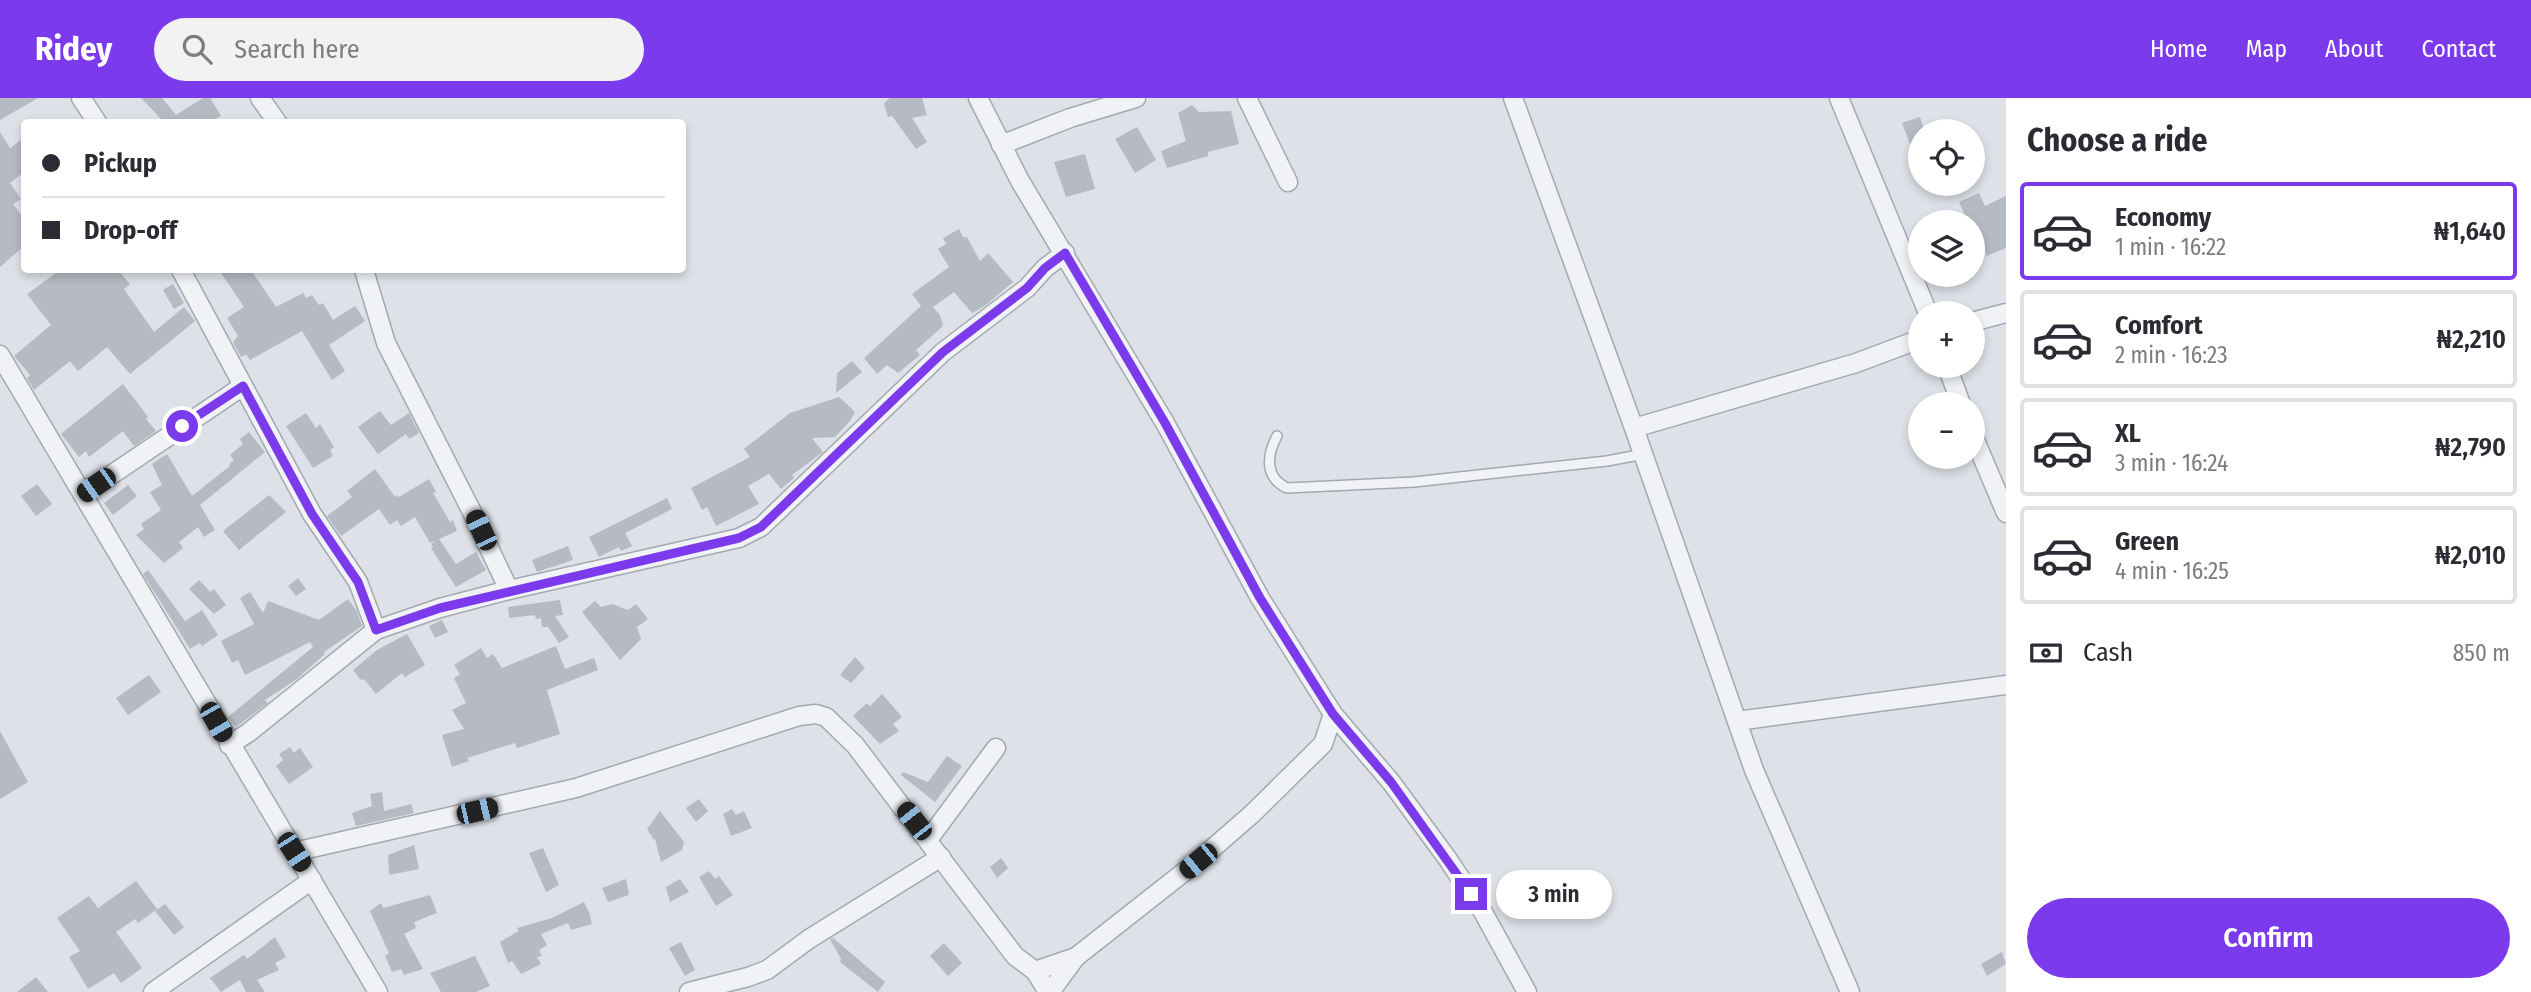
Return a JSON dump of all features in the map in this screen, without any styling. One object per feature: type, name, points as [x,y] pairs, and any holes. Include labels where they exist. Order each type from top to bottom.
[{"type":"street","points":[[81,98],[95,119]]},
{"type":"street","points":[[260,98],[275,119]]},
{"type":"street","points":[[978,98],[1020,181],[1165,423],[1260,598],[1333,714],[1391,782],[1447,858],[1483,912],[1527,992]]},
{"type":"street","points":[[1001,145],[1070,118],[1136,98]]},
{"type":"street","points":[[1247,98],[1289,182]]},
{"type":"street","points":[[1513,98],[1644,454],[1754,770],[1850,992]]},
{"type":"street","points":[[1839,98],[1923,301]]},
{"type":"street","points":[[229,745],[248,733],[376,630],[440,608],[509,590],[739,538],[761,527],[943,352],[1027,288],[1045,268],[1065,253]]},
{"type":"street","points":[[183,273],[312,514],[358,582],[376,630]]},
{"type":"street","points":[[365,273],[386,343],[509,590]]},
{"type":"street","points":[[1985,319],[2006,313]]},
{"type":"street","points":[[1634,428],[1856,363],[1908,344]]},
{"type":"street","points":[[0,355],[378,992]]},
{"type":"street","points":[[83,494],[243,386]]},
{"type":"street","points":[[1985,464],[2006,513]]},
{"type":"street","points":[[1737,721],[2006,685]]},
{"type":"street","points":[[294,852],[576,788],[776,723],[816,714],[827,717],[838,726],[942,857],[1014,956],[1035,971],[1049,992],[1076,957],[1198,861],[1252,814],[1323,744],[1333,714]]},
{"type":"street","points":[[1323,744],[1355,741]]},
{"type":"street","points":[[928,840],[996,748]]},
{"type":"street","points":[[689,992],[766,970],[809,939],[942,857]]},
{"type":"street","points":[[153,992],[176,985],[312,880]]},
{"type":"street","points":[[1035,971],[1076,957]]},
{"type":"lane","points":[[1277,436],[1269,452],[1269,466],[1278,484],[1287,488],[1414,482],[1607,461],[1644,454]]},
{"type":"building","points":[[0,98],[38,98],[0,120]]},
{"type":"building","points":[[141,98],[162,98],[176,115],[203,98],[210,98],[221,116],[216,119],[161,119]]},
{"type":"building","points":[[890,98],[922,98],[927,115],[912,118],[927,142],[916,149],[892,116],[888,117],[884,103]]},
{"type":"building","points":[[1192,105],[1199,112],[1231,111],[1239,144],[1208,152],[1208,156],[1167,168],[1161,151],[1186,141],[1178,113]]},
{"type":"building","points":[[1908,121],[1908,139],[1902,123]]},
{"type":"building","points":[[1137,127],[1156,160],[1135,173],[1115,139]]},
{"type":"building","points":[[0,132],[10,148],[21,140],[21,174],[10,183],[21,199],[13,204],[21,215],[21,249],[0,267]]},
{"type":"building","points":[[1085,154],[1095,189],[1066,197],[1054,162]]},
{"type":"building","points":[[1972,196],[1980,196],[1985,206],[2006,196],[2006,248],[1987,256],[1985,210],[1963,210],[1959,202]]},
{"type":"building","points":[[959,229],[963,237],[967,237],[980,261],[988,253],[1013,282],[972,313],[954,292],[933,307],[940,315],[943,326],[916,350],[920,355],[898,373],[887,365],[877,374],[864,358],[921,306],[912,294],[949,267],[938,249],[946,244],[943,238]]},
{"type":"building","points":[[56,273],[121,273],[130,284],[124,289],[154,332],[184,307],[195,321],[130,374],[107,347],[78,371],[70,361],[34,390],[27,378],[30,375],[14,356],[51,325],[27,294]]},
{"type":"building","points":[[221,273],[253,273],[276,307],[303,293],[306,298],[312,295],[319,305],[323,303],[333,320],[355,306],[365,321],[329,345],[345,371],[332,380],[302,331],[250,360],[246,354],[241,357],[233,342],[238,336],[227,318],[244,307]]},
{"type":"building","points":[[173,284],[184,303],[174,309],[163,290]]},
{"type":"building","points":[[852,361],[862,372],[836,393],[837,373]]},
{"type":"building","points":[[123,384],[156,431],[134,446],[123,431],[89,457],[86,451],[79,457],[61,434]]},
{"type":"building","points":[[839,397],[855,412],[835,437],[812,438],[823,452],[792,475],[794,478],[781,489],[769,474],[748,486],[759,504],[716,526],[707,507],[702,510],[691,488],[750,457],[744,449],[790,413]]},
{"type":"building","points":[[380,411],[391,425],[409,413],[419,433],[409,439],[406,434],[378,454],[358,427]]},
{"type":"building","points":[[306,413],[316,428],[320,424],[334,447],[330,450],[333,456],[313,468],[286,426]]},
{"type":"building","points":[[249,432],[265,452],[200,505],[215,530],[204,537],[198,527],[179,542],[183,548],[164,563],[136,535],[144,529],[141,524],[161,510],[150,492],[162,485],[152,464],[167,454],[192,496],[230,466],[234,460],[230,455],[243,444],[240,439]]},
{"type":"building","points":[[375,469],[395,497],[429,479],[436,492],[433,493],[450,522],[453,520],[457,531],[439,539],[456,564],[476,552],[486,570],[456,587],[431,548],[431,544],[437,540],[430,543],[415,517],[401,526],[397,520],[390,525],[379,509],[341,536],[327,516],[352,497],[347,491]]},
{"type":"building","points":[[37,484],[52,504],[36,516],[21,496]]},
{"type":"building","points":[[128,485],[137,496],[113,515],[104,503]]},
{"type":"building","points":[[269,495],[286,512],[239,550],[223,531]]},
{"type":"building","points":[[667,498],[672,509],[625,533],[632,546],[621,551],[619,547],[599,557],[589,537]]},
{"type":"building","points":[[568,546],[573,560],[537,572],[532,560]]},
{"type":"building","points":[[148,570],[185,621],[202,610],[218,635],[202,646],[200,643],[190,649],[143,574]]},
{"type":"building","points":[[298,578],[306,589],[296,596],[288,586]]},
{"type":"building","points":[[199,580],[210,592],[214,589],[226,605],[214,614],[189,589]]},
{"type":"building","points":[[250,592],[263,613],[268,601],[319,620],[348,599],[357,611],[362,626],[324,652],[325,654],[297,679],[265,700],[268,703],[236,727],[228,717],[313,647],[310,642],[245,675],[238,660],[232,663],[221,641],[254,624],[240,598]]},
{"type":"building","points":[[560,600],[563,615],[555,616],[569,637],[559,643],[548,627],[542,627],[541,618],[536,619],[535,615],[509,618],[508,607]]},
{"type":"building","points":[[595,601],[601,607],[612,604],[628,610],[636,604],[648,619],[637,627],[641,639],[620,660],[582,612]]},
{"type":"building","points":[[442,620],[448,632],[435,638],[429,626]]},
{"type":"building","points":[[407,634],[425,665],[405,677],[402,673],[376,694],[353,670],[377,650]]},
{"type":"building","points":[[556,646],[565,669],[594,658],[598,670],[547,690],[560,734],[517,748],[515,743],[467,758],[469,761],[452,767],[442,735],[464,729],[452,710],[466,703],[454,678],[460,674],[454,665],[481,648],[487,658],[493,654],[502,668]]},
{"type":"building","points":[[855,657],[865,668],[851,683],[840,675]]},
{"type":"building","points":[[149,675],[161,692],[128,715],[116,698]]},
{"type":"building","points":[[882,694],[902,717],[893,724],[899,731],[880,744],[853,716],[867,703],[870,706]]},
{"type":"building","points":[[0,731],[28,782],[0,799]]},
{"type":"building","points":[[290,747],[294,753],[300,748],[313,767],[289,784],[276,766],[283,760],[279,754]]},
{"type":"building","points":[[947,756],[962,766],[935,802],[901,775],[903,772],[928,782]]},
{"type":"building","points":[[382,792],[384,811],[411,804],[414,813],[356,826],[352,813],[372,806],[370,794]]},
{"type":"building","points":[[699,799],[708,811],[696,822],[686,808]]},
{"type":"building","points":[[732,809],[736,815],[744,811],[752,828],[731,836],[723,814]]},
{"type":"building","points":[[660,811],[684,842],[682,850],[661,862],[655,839],[647,829]]},
{"type":"building","points":[[414,845],[419,869],[389,875],[388,855]]},
{"type":"building","points":[[543,848],[559,885],[546,892],[529,853]]},
{"type":"building","points":[[1001,858],[1008,868],[997,878],[990,867]]},
{"type":"building","points":[[709,871],[715,879],[719,876],[733,895],[716,906],[699,877]]},
{"type":"building","points":[[626,879],[629,895],[608,902],[602,888]]},
{"type":"building","points":[[680,879],[689,892],[670,902],[666,887]]},
{"type":"building","points":[[136,881],[157,909],[138,923],[135,919],[116,932],[142,968],[121,983],[114,973],[88,989],[69,957],[80,951],[57,918],[89,896],[98,908]]},
{"type":"building","points":[[430,895],[437,913],[414,922],[416,928],[404,934],[423,969],[404,975],[401,969],[392,972],[385,956],[389,953],[370,911],[381,903],[383,908]]},
{"type":"building","points":[[584,902],[592,924],[571,930],[568,923],[541,934],[547,945],[539,950],[542,956],[537,957],[541,964],[521,974],[512,961],[508,963],[500,942],[519,931],[517,928],[552,918]]},
{"type":"building","points":[[165,904],[184,927],[174,935],[155,911]]},
{"type":"building","points":[[275,937],[286,957],[275,963],[279,970],[257,980],[265,992],[246,992],[240,980],[221,992],[210,978],[244,955],[247,959]]},
{"type":"building","points":[[833,938],[885,982],[878,992],[840,962],[841,959],[830,939]]},
{"type":"building","points":[[681,942],[695,970],[685,976],[669,948]]},
{"type":"building","points":[[944,943],[962,963],[948,976],[930,956]]},
{"type":"building","points":[[2002,952],[2006,964],[1987,976],[1981,964]]},
{"type":"building","points":[[475,956],[490,986],[476,992],[441,992],[430,973]]},
{"type":"building","points":[[36,977],[48,992],[17,992]]},
{"type":"route","points":[[182,426],[243,386],[312,514],[358,582],[376,630],[440,608],[509,590],[739,538],[761,527],[943,352],[1027,288],[1045,268],[1065,253],[1165,423],[1260,598],[1333,714],[1391,782],[1471,894]]}]
